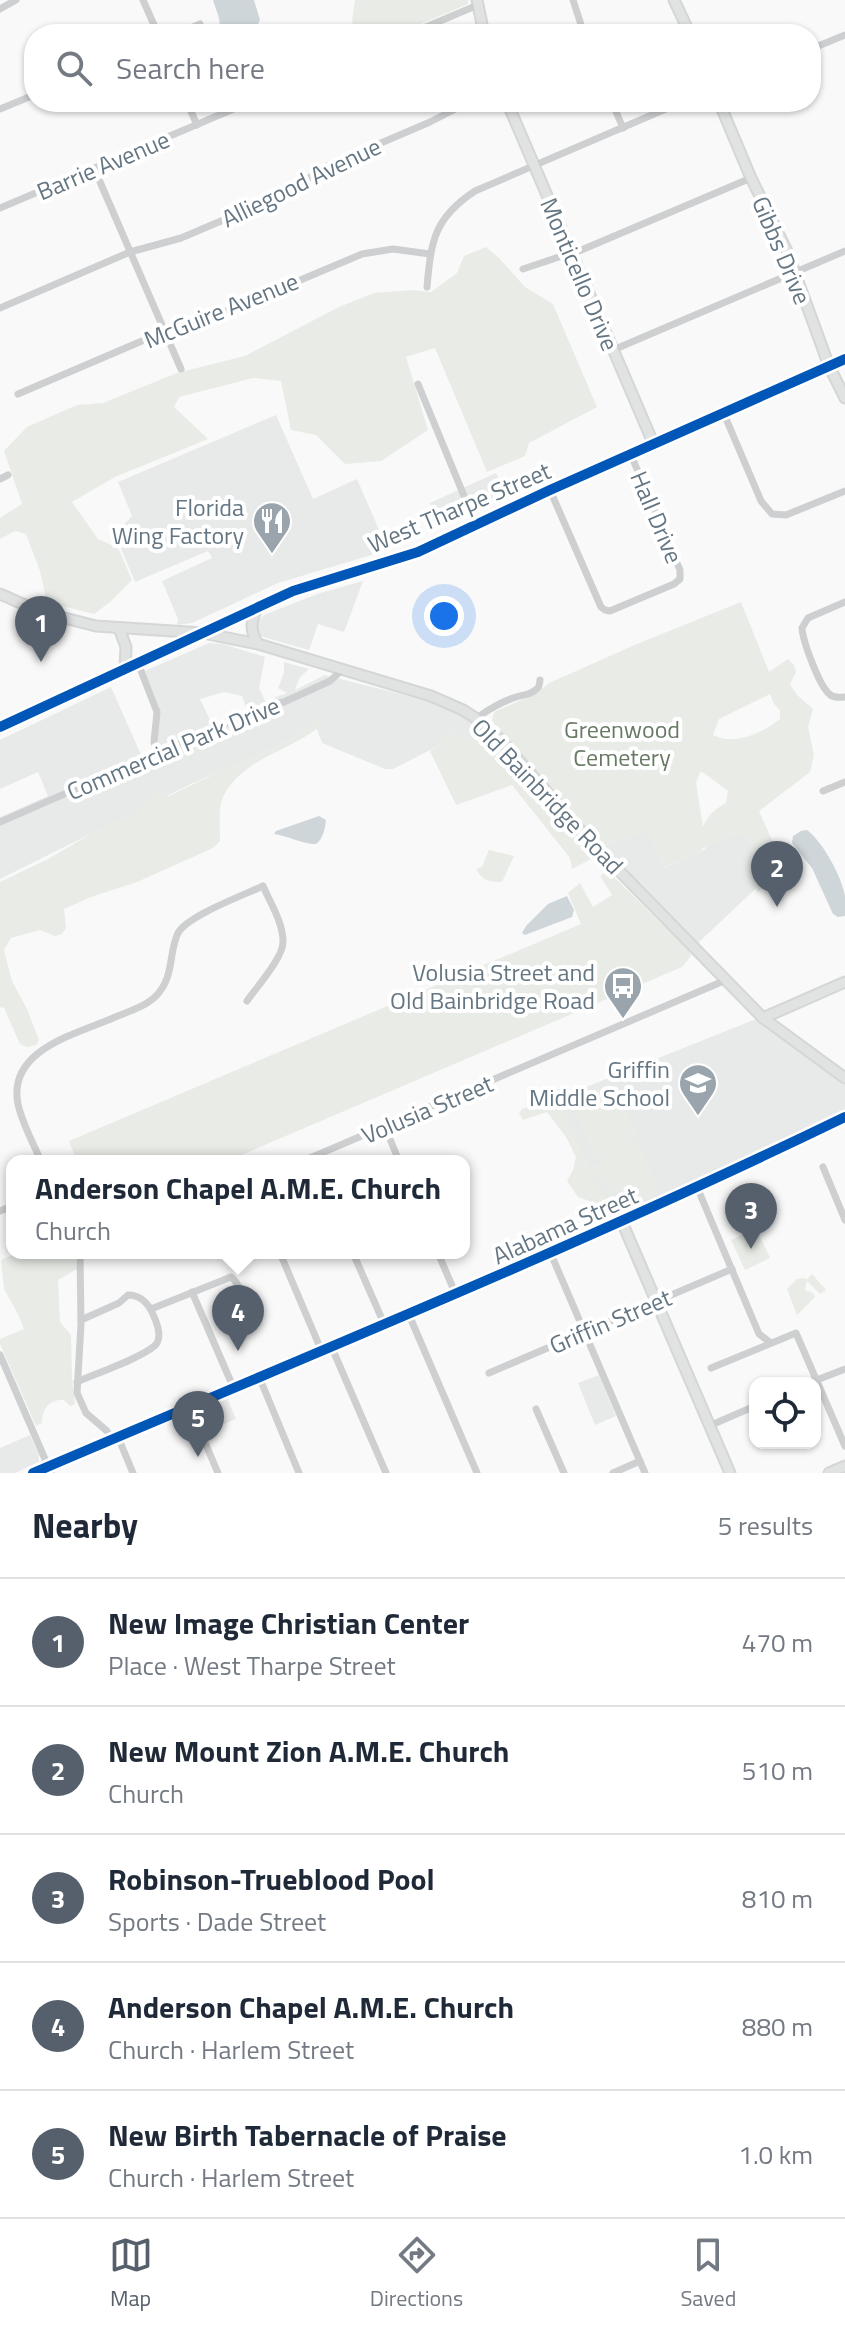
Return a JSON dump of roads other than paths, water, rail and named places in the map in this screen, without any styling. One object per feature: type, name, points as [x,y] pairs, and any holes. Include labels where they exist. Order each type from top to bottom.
[{"type":"main road","points":[[676,1],[686,24]]},
{"type":"main road","points":[[478,3],[482,24]]},
{"type":"main road","name":"Monticello Drive","points":[[511,112],[654,445]]},
{"type":"main road","name":"Gibbs Drive","points":[[723,112],[779,233],[829,366],[845,398]]},
{"type":"main road","name":"West Tharpe Street","points":[[0,727],[258,607],[313,584],[396,560],[845,359]]},
{"type":"main road","name":"Old Bainbridge Road","points":[[0,594],[68,620],[119,628],[203,633],[258,644],[431,696],[463,710],[501,740],[589,840],[763,1018],[845,1078]]},
{"type":"main road","points":[[258,607],[251,619],[251,629],[258,644]]},
{"type":"main road","points":[[119,628],[126,647],[125,669]]},
{"type":"main road","points":[[763,1018],[845,982]]},
{"type":"main road","name":"Alabama Street","points":[[33,1473],[49,1470],[551,1254],[845,1117]]},
{"type":"main road","points":[[622,1222],[730,1473]]},
{"type":"main road","points":[[829,1473],[845,1466]]},
{"type":"street","points":[[0,9],[16,0]]},
{"type":"street","points":[[143,0],[154,24]]},
{"type":"street","points":[[573,0],[581,24]]},
{"type":"street","points":[[431,24],[478,3]]},
{"type":"street","points":[[821,45],[845,35]]},
{"type":"street","points":[[0,109],[24,99]]},
{"type":"street","points":[[191,112],[197,125]]},
{"type":"street","name":"Barrie Avenue","points":[[0,208],[227,112]]},
{"type":"street","name":"Alliegood Avenue","points":[[0,308],[130,252],[181,238],[287,193],[325,167],[450,112]]},
{"type":"street","points":[[616,112],[623,128]]},
{"type":"street","points":[[427,287],[430,254],[439,228],[460,201],[475,191],[659,112]]},
{"type":"street","points":[[94,168],[181,369]]},
{"type":"street","points":[[523,269],[572,253],[751,178]]},
{"type":"street","name":"McGuire Avenue","points":[[18,394],[165,331],[220,314],[362,254],[393,249],[430,254]]},
{"type":"street","points":[[613,350],[845,251]]},
{"type":"street","points":[[418,384],[476,525]]},
{"type":"street","points":[[724,414],[761,501],[772,514],[786,515],[845,491]]},
{"type":"street","name":"Hall Drive","points":[[550,490],[601,607],[610,611],[674,584],[680,579],[680,570],[631,455]]},
{"type":"street","points":[[845,602],[808,618],[802,634],[826,691],[835,697],[845,697]]},
{"type":"street","points":[[138,663],[157,712],[156,754]]},
{"type":"street","name":"Commercial Park Drive","points":[[0,822],[284,702],[330,681],[342,670]]},
{"type":"street","points":[[477,719],[487,710],[514,697],[530,694],[540,680]]},
{"type":"street","points":[[463,710],[470,700]]},
{"type":"street","points":[[823,791],[845,782]]},
{"type":"street","points":[[38,1155],[17,1097],[19,1081],[28,1062],[48,1046],[152,999],[166,981],[178,934],[184,926],[192,919],[263,886],[282,930],[284,944],[247,1001]]},
{"type":"street","name":"Volusia Street","points":[[322,1155],[726,980]]},
{"type":"street","points":[[385,1127],[397,1155]]},
{"type":"street","points":[[823,1167],[845,1220]]},
{"type":"street","points":[[697,1187],[759,1334],[771,1343]]},
{"type":"street","points":[[551,1254],[645,1473]]},
{"type":"street","points":[[83,1259],[77,1393],[82,1407],[115,1439],[133,1473]]},
{"type":"street","points":[[283,1259],[386,1473]]},
{"type":"street","points":[[356,1259],[385,1326]]},
{"type":"street","points":[[441,1259],[456,1295]]},
{"type":"street","name":"Griffin Street","points":[[489,1373],[732,1269]]},
{"type":"street","points":[[151,1309],[228,1277],[234,1278],[247,1309]]},
{"type":"street","points":[[192,1292],[234,1389]]},
{"type":"street","points":[[77,1382],[152,1348],[159,1337],[151,1309],[135,1295],[128,1295],[119,1303],[81,1320]]},
{"type":"street","points":[[409,1315],[477,1473]]},
{"type":"street","points":[[711,1368],[796,1333],[812,1377]]},
{"type":"street","points":[[0,1355],[49,1470]]},
{"type":"street","points":[[821,1378],[845,1369]]},
{"type":"street","points":[[260,1379],[299,1473]]},
{"type":"street","points":[[821,1397],[845,1446]]},
{"type":"street","points":[[190,1407],[218,1473]]},
{"type":"street","points":[[536,1409],[564,1473]]},
{"type":"street","points":[[709,1426],[749,1409]]},
{"type":"street","points":[[613,1473],[640,1461]]},
{"type":"place","name":"Florida Wing Factory","points":[[272,555]]},
{"type":"place","name":"New Image Christian Center","points":[[41,662]]},
{"type":"place","name":"New Mount Zion A.M.E. Church","points":[[777,907]]},
{"type":"place","name":"Volusia Street and Old Bainbridge Road","points":[[623,1020]]},
{"type":"place","name":"Griffin Middle School","points":[[698,1117]]},
{"type":"place","name":"Robinson-Trueblood Pool","points":[[751,1249]]},
{"type":"place","name":"Anderson Chapel A.M.E. Church","points":[[238,1351]]},
{"type":"place","name":"New Birth Tabernacle of Praise","points":[[198,1457]]},
{"type":"park label","name":"Greenwood Cemetery","points":[[622,743]]}]
